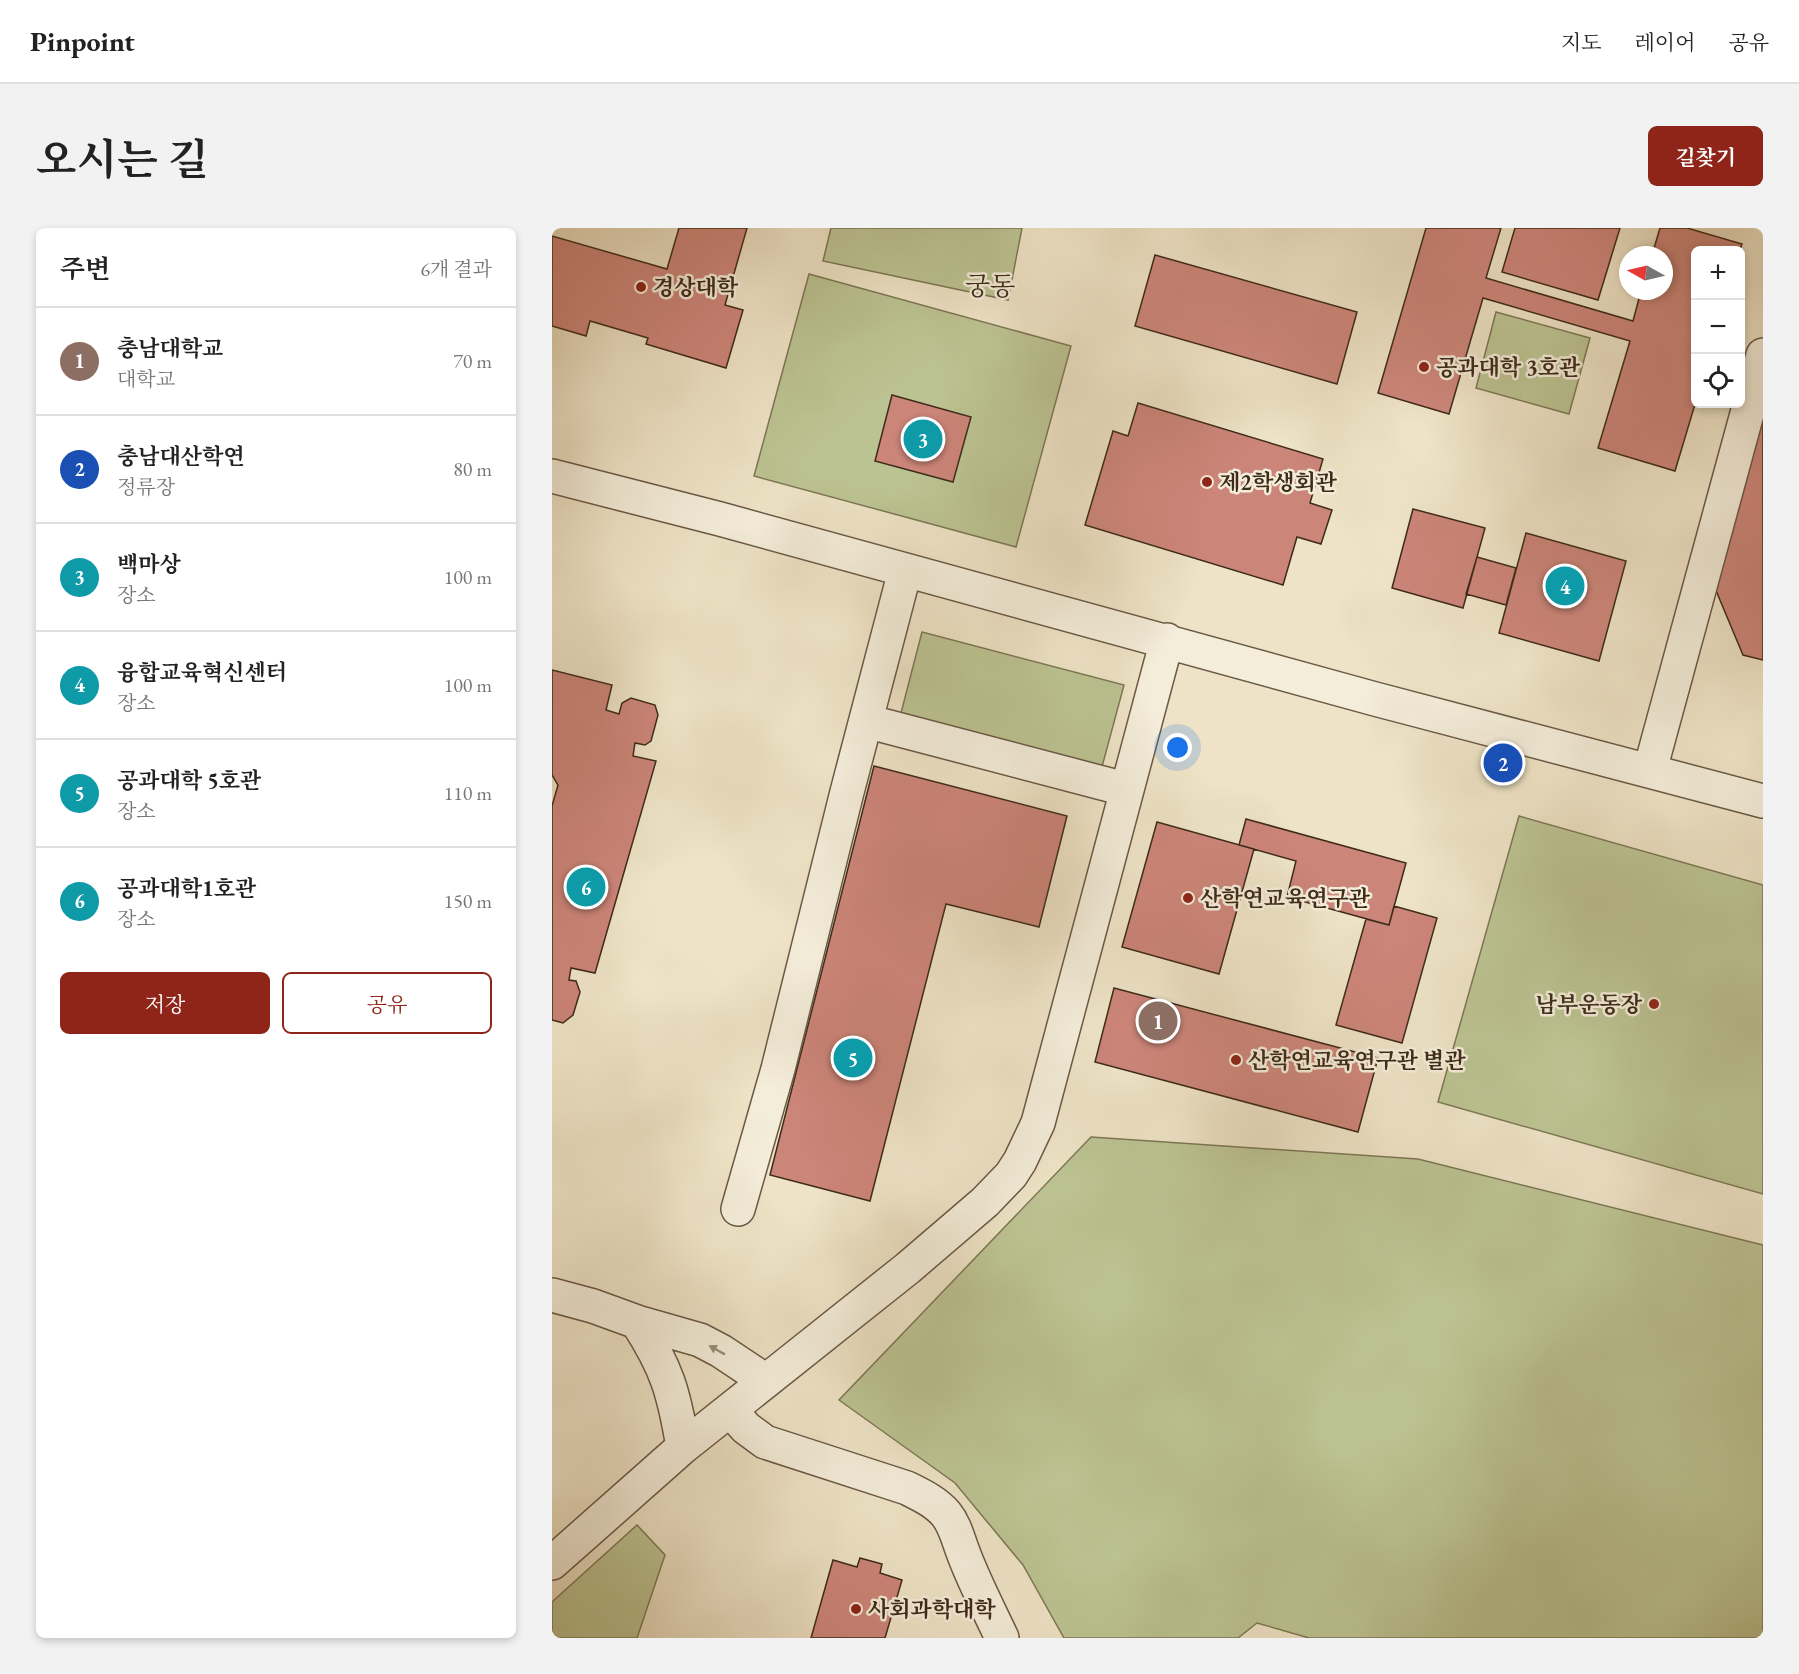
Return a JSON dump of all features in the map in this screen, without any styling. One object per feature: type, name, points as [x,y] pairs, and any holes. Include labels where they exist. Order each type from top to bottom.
[{"type":"street","points":[[1650,770],[1763,355]]},
{"type":"street","points":[[552,476],[1167,640],[1375,699],[1763,801]]},
{"type":"street","points":[[738,1209],[778,1069],[905,571]]},
{"type":"street","points":[[552,1563],[683,1447],[908,1268],[985,1202],[1011,1175],[1038,1123],[1125,789],[1167,640]]},
{"type":"street","points":[[866,720],[1125,789]]},
{"type":"street","points":[[552,1295],[700,1340],[766,1381]]},
{"type":"street","points":[[637,1322],[667,1376],[673,1394],[683,1447]]},
{"type":"street","points":[[730,1410],[746,1428],[765,1442],[907,1488],[936,1505],[946,1514],[954,1527],[963,1553],[1002,1638]]},
{"type":"green space","points":[[831,228],[1022,228],[1008,300],[823,261]]},
{"type":"green space","points":[[809,274],[1071,346],[1016,547],[754,476]]},
{"type":"green space","points":[[1496,312],[1590,338],[1569,414],[1476,388]]},
{"type":"green space","points":[[922,632],[1124,685],[1096,789],[895,736]]},
{"type":"green space","name":"남부운동장","points":[[1519,816],[1763,885],[1763,1194],[1438,1102]]},
{"type":"green space","points":[[1091,1137],[1418,1159],[1763,1245],[1763,1638],[1309,1638],[1257,1623],[1238,1638],[1064,1638],[1023,1565],[955,1483],[839,1400]]},
{"type":"green space","points":[[637,1525],[665,1555],[637,1638],[552,1638],[552,1602]]},
{"type":"building","name":"경상대학","points":[[679,228],[747,228],[725,305],[743,310],[726,368],[646,344],[648,338],[590,321],[586,336],[552,326],[552,236],[667,269]]},
{"type":"building","name":"공과대학 3호관","points":[[1426,228],[1501,228],[1486,278],[1633,321],[1639,300],[1673,300],[1673,246],[1655,246],[1660,228],[1687,228],[1742,244],[1741,246],[1691,246],[1691,408],[1694,408],[1675,471],[1598,448],[1630,341],[1483,298],[1449,414],[1378,393]]},
{"type":"building","points":[[1515,228],[1620,228],[1598,300],[1502,272]]},
{"type":"building","points":[[1155,255],[1357,312],[1337,384],[1135,326]]},
{"type":"building","points":[[892,395],[971,417],[953,482],[875,461]]},
{"type":"building","name":"제2학생회관","points":[[1138,403],[1323,459],[1310,503],[1332,510],[1321,544],[1297,537],[1283,585],[1085,525],[1113,431],[1128,436]]},
{"type":"building","points":[[1763,405],[1763,660],[1743,655],[1712,581]]},
{"type":"building","points":[[1413,509],[1485,528],[1463,608],[1392,588]]},
{"type":"building","points":[[1526,533],[1626,561],[1599,661],[1499,633]]},
{"type":"building","points":[[1477,557],[1516,568],[1506,605],[1466,594]]},
{"type":"building","points":[[552,670],[612,685],[606,710],[619,714],[622,703],[631,698],[655,705],[658,715],[651,741],[645,745],[635,743],[633,756],[656,761],[595,973],[571,968],[569,980],[576,981],[580,992],[573,1015],[563,1023],[552,1020],[552,806],[558,785],[552,775]]},
{"type":"building","points":[[874,766],[1067,816],[1039,927],[946,904],[870,1201],[770,1175]]},
{"type":"building","name":"산학연교육연구관","points":[[1246,819],[1406,863],[1389,925],[1287,897],[1296,861],[1239,845]]},
{"type":"building","name":"산학연교육연구관","points":[[1157,822],[1254,849],[1219,974],[1122,947]]},
{"type":"building","name":"산학연교육연구관","points":[[1394,906],[1437,918],[1402,1043],[1336,1025],[1366,919],[1389,925]]},
{"type":"building","name":"산학연교육연구관 별관","points":[[1114,988],[1378,1058],[1358,1132],[1095,1062]]},
{"type":"building","name":"사회과학대학","points":[[860,1558],[882,1564],[880,1573],[902,1580],[885,1638],[811,1638],[833,1560],[857,1567]]},
{"type":"place","name":"경상대학","points":[[641,287]]},
{"type":"place","name":"공과대학 3호관","points":[[1424,367]]},
{"type":"place","name":"백마상","points":[[923,439]]},
{"type":"place","name":"제2학생회관","points":[[1207,482]]},
{"type":"place","name":"융합교육혁신센터","points":[[1565,586]]},
{"type":"place","name":"충남대산학연","points":[[1503,763]]},
{"type":"place","name":"공과대학1호관","points":[[586,887]]},
{"type":"place","name":"산학연교육연구관","points":[[1188,898]]},
{"type":"place","name":"남부운동장","points":[[1654,1004]]},
{"type":"place","name":"충남대학교","points":[[1158,1021]]},
{"type":"place","name":"공과대학 5호관","points":[[853,1058]]},
{"type":"place","name":"산학연교육연구관 별관","points":[[1236,1060]]},
{"type":"place","name":"사회과학대학","points":[[856,1609]]},
{"type":"district","name":"궁동","points":[[990,286]]}]
